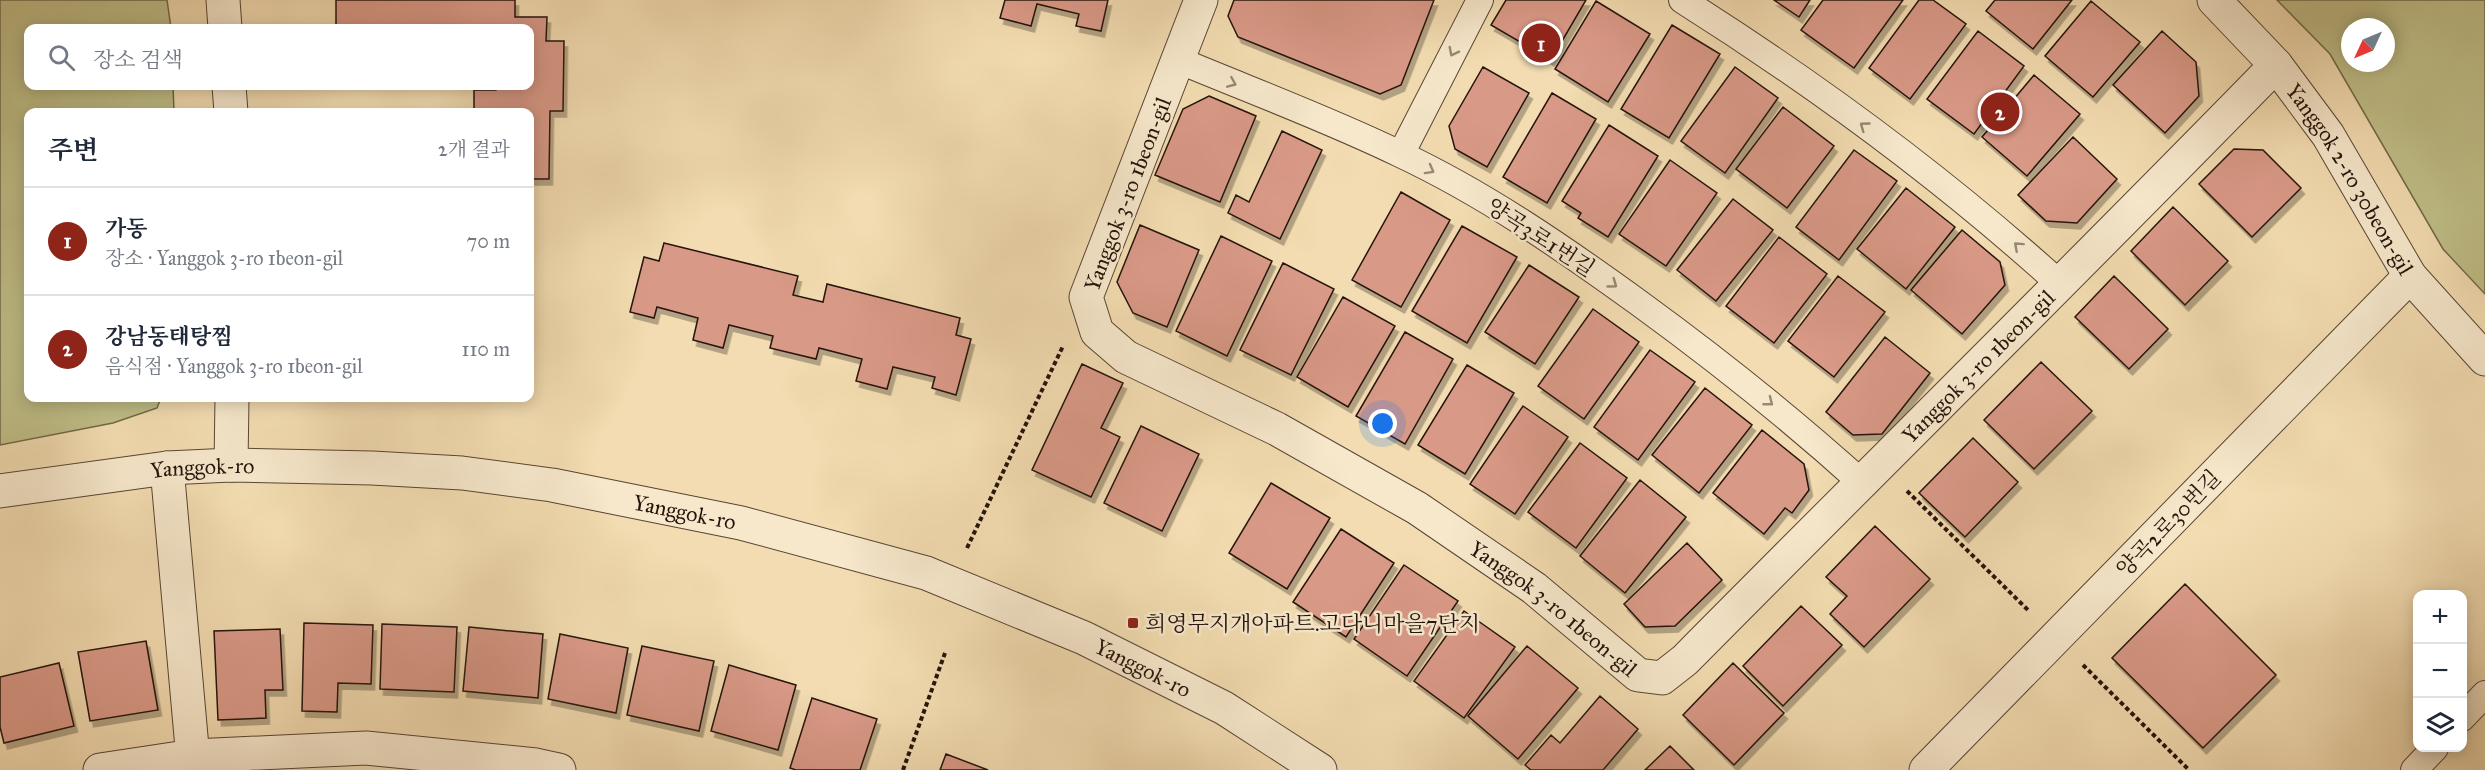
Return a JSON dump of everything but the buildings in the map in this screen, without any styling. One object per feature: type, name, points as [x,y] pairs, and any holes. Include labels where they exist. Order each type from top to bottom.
[{"type":"street","points":[[223,0],[225,24]]},
{"type":"street","name":"Yanggok 3-ro 1beon-gil","points":[[1201,0],[1086,297],[1096,332],[1126,357],[1277,429],[1417,508],[1534,588],[1638,675],[1662,678],[1685,660],[2061,285],[2276,65]]},
{"type":"street","name":"Yanggok 2-ro 30beon-gil","points":[[2214,0],[2276,65],[2328,135],[2410,276],[2485,359]]},
{"type":"street","points":[[229,90],[231,108]]},
{"type":"street","name":"양곡2로30번길","points":[[1926,770],[2410,276]]},
{"type":"street","points":[[231,465],[232,402]]},
{"type":"street","name":"Yanggok-ro","points":[[0,490],[167,468],[231,465],[462,473],[552,485],[741,523],[926,573],[1084,638],[1214,703],[1320,770]]},
{"type":"street","points":[[167,468],[194,763]]},
{"type":"street","points":[[100,770],[366,748],[536,765],[559,770]]},
{"type":"lane","points":[[1401,154],[1480,0]]},
{"type":"lane","points":[[1682,0],[1801,80],[1947,187],[2061,285]]},
{"type":"lane","name":"양곡3로1번길","points":[[1179,60],[1401,154],[1504,210],[1587,265],[1711,356],[1788,417],[1870,473]]},
{"type":"lane","points":[[2467,714],[2485,694]]},
{"type":"lane","points":[[2414,770],[2430,752]]},
{"type":"path","points":[[951,583],[1086,297]]},
{"type":"path","points":[[1870,473],[2037,619]]},
{"type":"path","points":[[903,770],[945,653]]},
{"type":"path","points":[[2082,663],[2189,770]]},
{"type":"shaded area","points":[[0,0],[167,0],[170,24],[24,24],[24,90],[173,90],[174,108],[24,108],[24,402],[159,402],[157,408],[113,423],[0,445]]},
{"type":"shaded area","points":[[2277,0],[2485,0],[2485,294],[2443,249],[2330,54]]},
{"type":"place","name":"가동","points":[[1541,43]]},
{"type":"place","name":"강남동태탕찜","points":[[2000,112]]},
{"type":"place","name":"희영무지개아파트.고다니마을7단지","points":[[1133,623]]}]
